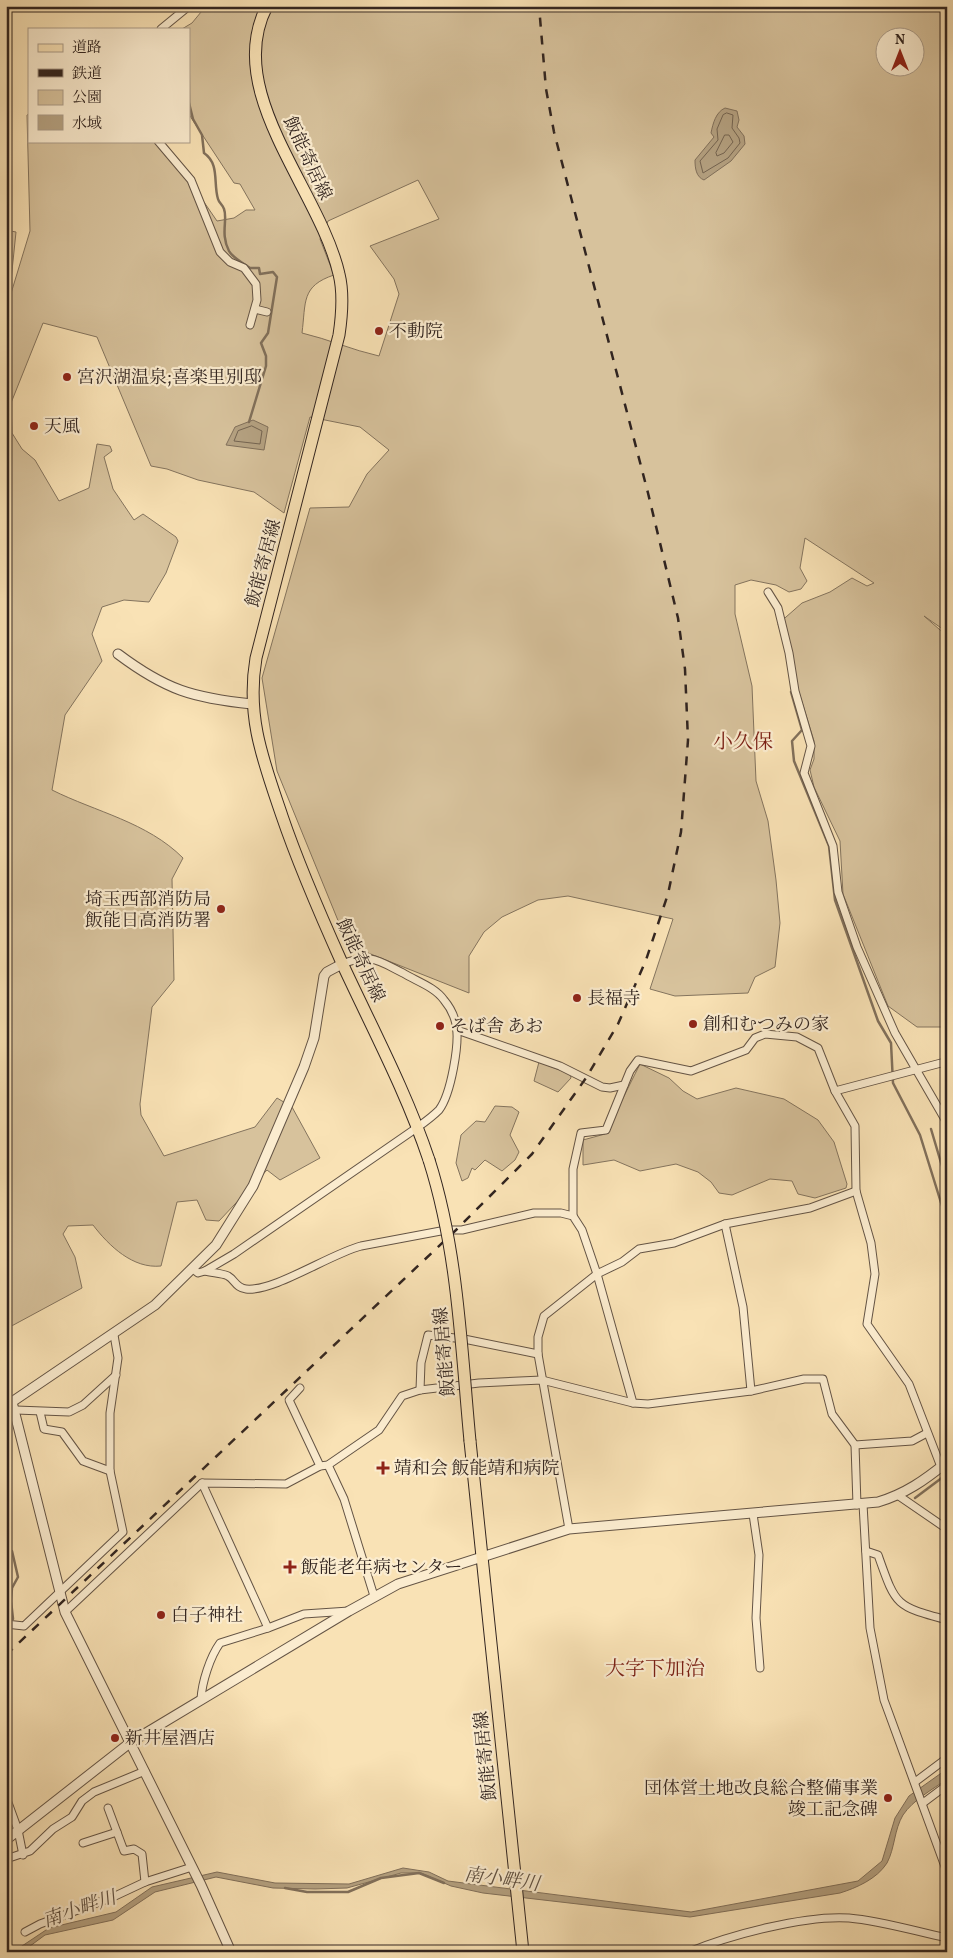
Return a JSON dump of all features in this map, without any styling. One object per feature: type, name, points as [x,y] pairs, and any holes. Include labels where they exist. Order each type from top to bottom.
[{"type":"main road","name":"飯能寄居線","points":[[267,6],[256,29],[254,45],[256,77],[268,113],[331,249],[340,276],[342,311],[336,344],[256,658],[252,704],[259,748],[314,900],[342,964],[409,1103],[429,1160],[445,1218],[455,1277],[522,1952]]},
{"type":"street","points":[[162,28],[189,6]]},
{"type":"street","points":[[159,142],[191,180],[220,252],[230,262],[244,268],[252,276],[257,292],[255,309],[250,325]]},
{"type":"street","points":[[255,309],[267,312]]},
{"type":"street","points":[[768,592],[778,608],[789,652],[795,692],[810,746],[804,773],[833,846],[838,892],[857,947],[895,1033],[947,1123]]},
{"type":"street","points":[[118,654],[168,687],[218,700],[252,704]]},
{"type":"street","points":[[11,1406],[155,1305],[216,1245],[253,1186],[304,1068],[314,1038],[324,976],[327,972],[358,958],[373,957],[431,988],[444,999],[451,1009],[457,1030],[457,1048],[444,1099],[439,1109],[418,1127],[234,1254],[205,1271],[198,1273],[193,1269]]},
{"type":"street","points":[[457,1030],[560,1066],[602,1087],[624,1086]]},
{"type":"street","points":[[6,1840],[131,1742],[374,1596],[398,1584],[569,1529],[860,1504],[899,1496],[918,1485],[944,1465],[927,1433],[908,1384],[867,1324],[875,1274],[870,1243],[856,1191],[855,1126],[835,1091],[818,1048],[797,1037],[764,1034],[755,1038],[746,1050],[691,1072],[638,1060],[630,1071],[606,1130],[581,1133],[573,1168],[573,1216],[582,1230],[597,1274],[632,1403]]},
{"type":"street","points":[[835,1091],[941,1063],[947,1064]]},
{"type":"street","points":[[569,1529],[538,1354],[544,1316],[597,1274],[622,1262],[639,1249],[674,1243],[725,1224],[810,1208],[856,1191]]},
{"type":"street","points":[[205,1271],[228,1276],[236,1286],[251,1289],[282,1280],[348,1249],[361,1246],[446,1230],[462,1230],[534,1213],[561,1213],[573,1216]]},
{"type":"street","points":[[725,1224],[743,1307],[751,1391]]},
{"type":"street","points":[[6,1624],[24,1626],[123,1532],[110,1470],[110,1413],[118,1358],[114,1334]]},
{"type":"street","points":[[420,1390],[421,1362],[428,1335],[464,1339],[538,1354]]},
{"type":"street","points":[[11,1406],[40,1412],[70,1412],[83,1405],[116,1375]]},
{"type":"street","points":[[65,1612],[202,1483],[286,1484],[324,1466],[379,1430],[402,1396],[420,1390],[479,1383],[542,1380],[632,1403],[648,1404],[751,1391],[804,1379],[823,1378],[832,1414],[855,1445],[866,1551],[870,1628],[884,1700],[947,1872]]},
{"type":"street","points":[[300,1388],[289,1400],[344,1499],[374,1596]]},
{"type":"street","points":[[11,1406],[65,1612],[131,1742],[231,1952]]},
{"type":"street","points":[[40,1412],[44,1429],[62,1432],[83,1461],[110,1470]]},
{"type":"street","points":[[855,1445],[912,1442],[927,1433]]},
{"type":"street","points":[[202,1483],[268,1628]]},
{"type":"street","points":[[899,1496],[947,1529]]},
{"type":"street","points":[[753,1514],[760,1555],[756,1618],[760,1668]]},
{"type":"street","points":[[866,1551],[878,1555],[891,1591],[904,1607],[947,1620]]},
{"type":"street","points":[[201,1700],[201,1691],[212,1657],[220,1642],[268,1628],[304,1614],[349,1611]]},
{"type":"street","points":[[915,1784],[947,1758]]},
{"type":"street","points":[[6,1860],[23,1855],[53,1829],[72,1817],[82,1801],[94,1792],[145,1771]]},
{"type":"street","points":[[922,1802],[947,1785]]},
{"type":"street","points":[[6,1797],[18,1830],[23,1855]]},
{"type":"street","points":[[108,1808],[124,1851],[134,1848],[142,1854],[145,1882]]},
{"type":"street","points":[[83,1843],[117,1832]]},
{"type":"street","points":[[26,1932],[40,1924],[113,1897],[145,1882],[193,1869]]},
{"type":"street","points":[[689,1952],[720,1939],[811,1920],[848,1918],[888,1924],[947,1938]]},
{"type":"green space","points":[[206,6],[947,6],[947,632],[924,616],[947,636],[947,1027],[917,1027],[888,1006],[843,894],[840,841],[814,787],[810,770],[814,759],[814,741],[778,624],[802,603],[830,592],[852,578],[867,586],[874,583],[805,538],[800,568],[807,581],[801,589],[789,592],[776,585],[751,580],[735,585],[735,614],[752,686],[756,781],[768,821],[776,880],[780,923],[775,967],[755,977],[748,993],[675,996],[650,989],[673,919],[568,896],[538,900],[502,917],[484,932],[469,956],[469,993],[348,945],[277,771],[262,678],[310,508],[349,507],[367,474],[389,450],[360,427],[310,417],[284,513],[254,492],[198,480],[167,469],[151,466],[97,337],[43,323],[11,403],[12,433],[22,449],[35,460],[59,501],[89,488],[97,444],[110,446],[112,451],[104,457],[113,489],[134,520],[143,514],[176,537],[178,541],[166,573],[149,602],[124,600],[102,607],[92,634],[102,661],[65,715],[52,790],[137,826],[154,835],[183,858],[172,879],[174,980],[152,1007],[140,1104],[141,1115],[164,1156],[255,1127],[277,1098],[292,1107],[320,1158],[280,1180],[267,1170],[219,1221],[206,1220],[197,1200],[177,1202],[161,1266],[141,1264],[131,1260],[106,1241],[93,1225],[68,1226],[63,1234],[75,1257],[82,1288],[6,1329],[6,230],[16,232],[9,300],[30,231],[27,115],[28,114],[28,142],[163,142],[217,221],[234,218],[246,210],[255,210],[240,184],[234,183],[190,116],[190,28],[184,28],[192,23]],"holes":[[[418,180],[439,219],[370,246],[394,279],[399,294],[379,356],[302,333],[305,304],[310,290],[323,279],[334,275],[320,239],[328,221]]]},
{"type":"green space","points":[[539,1062],[570,1074],[571,1078],[558,1092],[534,1081]]},
{"type":"green space","points":[[640,1064],[669,1078],[683,1091],[697,1099],[736,1088],[784,1099],[818,1120],[834,1142],[847,1184],[846,1188],[815,1198],[798,1194],[792,1181],[770,1179],[732,1195],[719,1193],[711,1182],[698,1172],[676,1164],[640,1171],[614,1160],[583,1165],[583,1140],[605,1134]]},
{"type":"green space","points":[[495,1106],[512,1107],[519,1112],[510,1135],[519,1152],[515,1160],[502,1171],[485,1160],[475,1170],[472,1168],[468,1178],[462,1181],[456,1163],[461,1135],[476,1121],[485,1122]]},
{"type":"water","points":[[725,108],[737,111],[739,120],[737,127],[744,136],[745,144],[731,161],[704,180],[698,174],[695,160],[714,137],[711,133],[714,122],[719,112]]},
{"type":"water","points":[[253,420],[268,427],[264,450],[226,445],[235,427]]},
{"type":"water","points":[[947,1769],[947,1779],[917,1800],[903,1815],[890,1857],[883,1869],[866,1882],[840,1893],[690,1917],[483,1893],[451,1886],[421,1873],[401,1873],[347,1888],[315,1889],[273,1888],[216,1877],[155,1892],[113,1920],[45,1935],[22,1952],[13,1952],[49,1928],[116,1912],[152,1887],[217,1872],[275,1883],[349,1884],[403,1868],[429,1872],[448,1881],[691,1912],[858,1881],[882,1861],[895,1818],[909,1796]]},
{"type":"waterway","points":[[190,107],[193,119],[202,135],[204,153],[209,157],[214,168],[218,199],[225,213],[225,239],[229,251],[250,268],[259,268],[260,274],[273,272],[277,277],[268,333],[261,343],[266,356],[266,366],[249,422]]},
{"type":"waterway","points":[[791,692],[802,730],[792,741],[794,761],[829,846],[835,900],[878,1021],[891,1043],[893,1083],[920,1135],[947,1222]]},
{"type":"waterway","points":[[931,1129],[947,1183]]},
{"type":"waterway","points":[[915,1498],[947,1474]]},
{"type":"waterway","points":[[6,1528],[8,1538],[6,1543]]},
{"type":"waterway","points":[[6,1548],[12,1551],[18,1577],[12,1588],[13,1619]]},
{"type":"waterway","name":"南小畔川","points":[[285,1888],[307,1892],[348,1892],[381,1878],[419,1873],[444,1883]]},
{"type":"railway","points":[[6,1655],[456,1230],[532,1154],[586,1078],[618,1024],[646,960],[668,894],[681,832],[688,740],[685,669],[678,618],[648,493],[554,132],[546,89],[539,6]]},
{"type":"place","name":"不動院","points":[[379,331]]},
{"type":"place","name":"宮沢湖温泉;喜楽里別邸","points":[[67,377]]},
{"type":"place","name":"天風","points":[[34,426]]},
{"type":"place","name":"埼玉西部消防局 飯能日高消防署","points":[[221,909]]},
{"type":"place","name":"長福寺","points":[[577,998]]},
{"type":"place","name":"創和むつみの家","points":[[693,1024]]},
{"type":"place","name":"そば舎 あお","points":[[440,1026]]},
{"type":"place","name":"靖和会 飯能靖和病院","points":[[383,1468]]},
{"type":"place","name":"飯能老年病センター","points":[[290,1567]]},
{"type":"place","name":"白子神社","points":[[161,1615]]},
{"type":"place","name":"新井屋酒店","points":[[115,1738]]},
{"type":"place","name":"団体営土地改良総合整備事業 竣工記念碑","points":[[888,1798]]},
{"type":"district","name":"小久保","points":[[743,741]]},
{"type":"district","name":"大字下加治","points":[[655,1668]]}]
